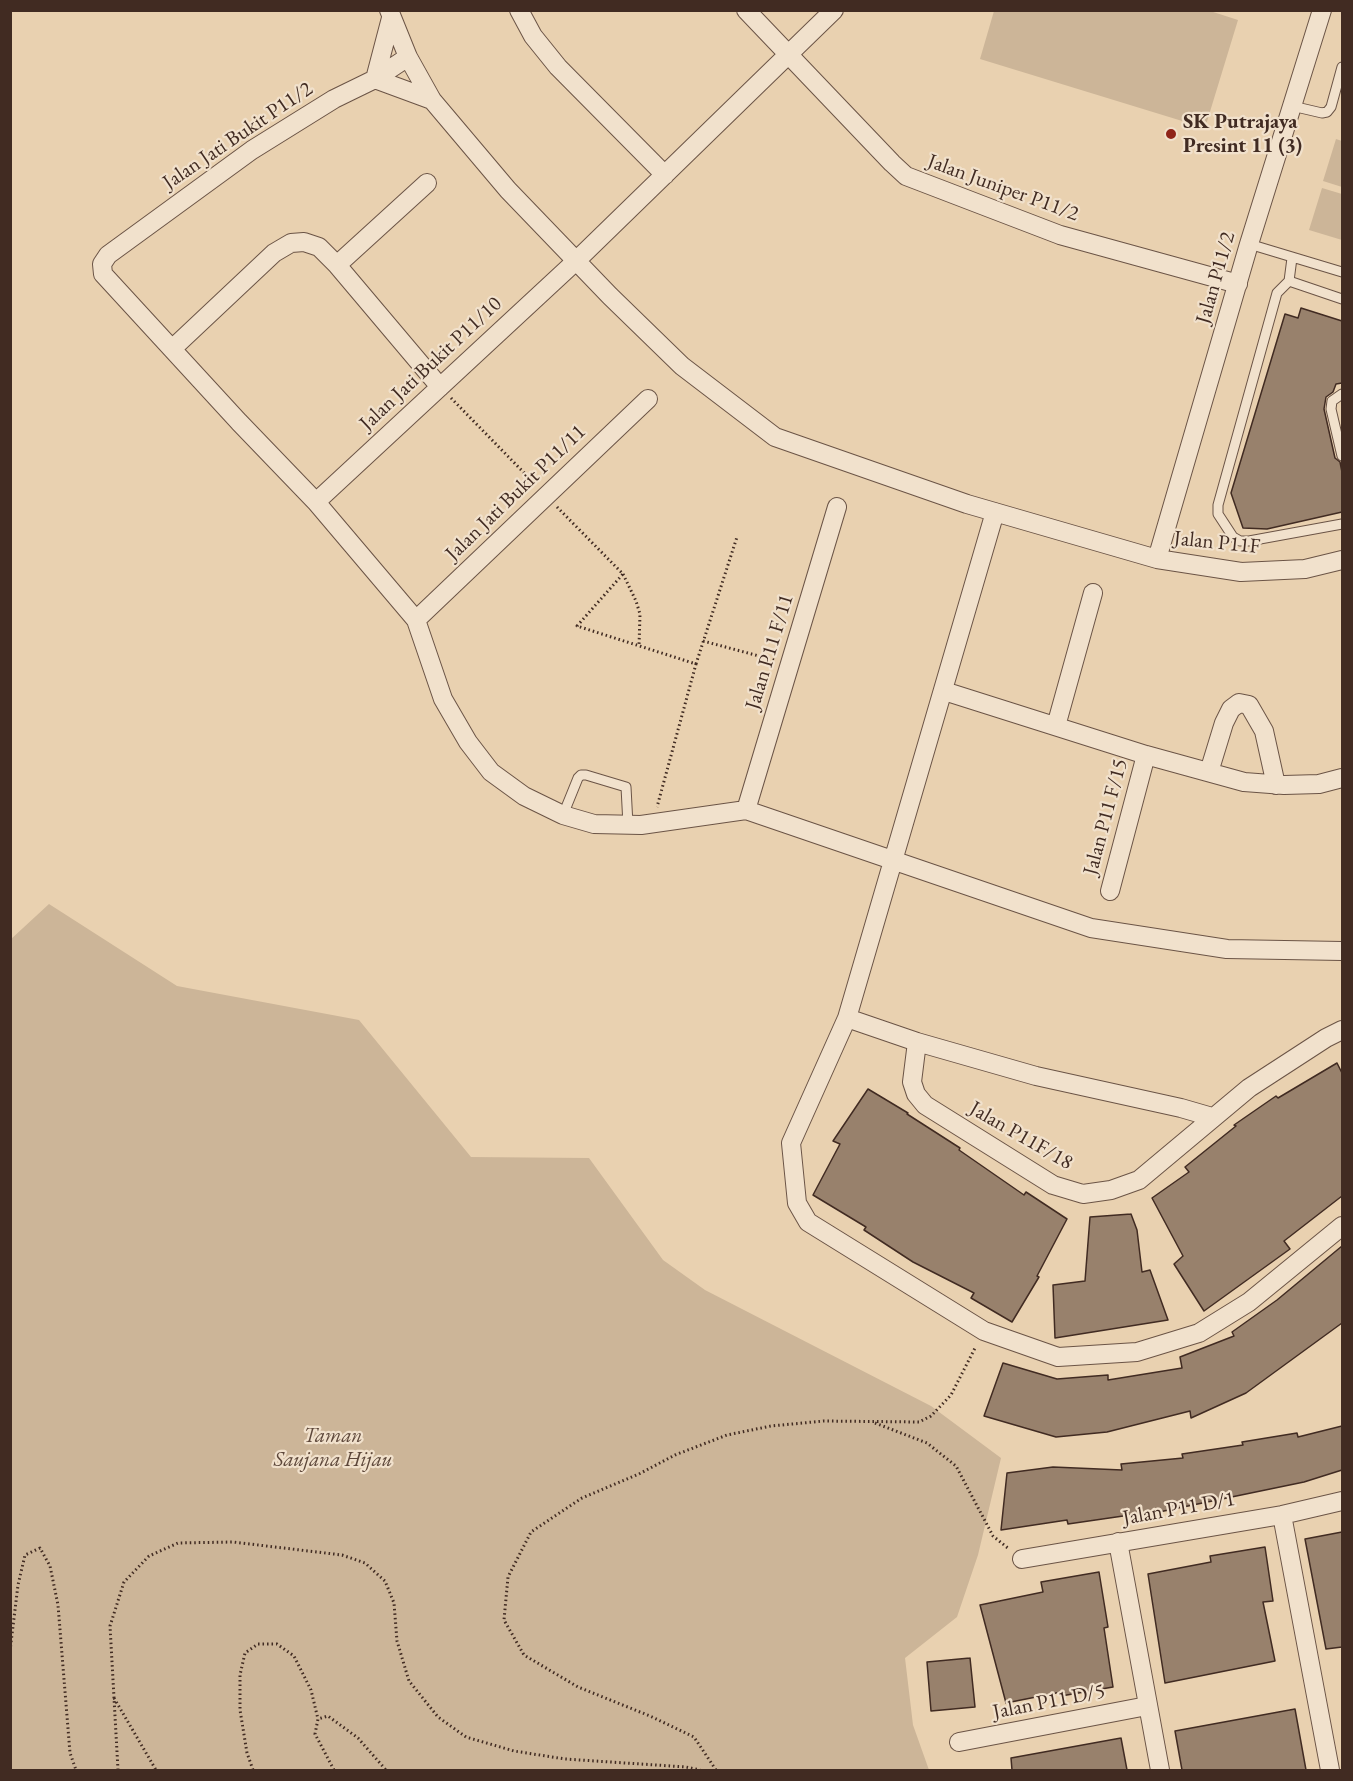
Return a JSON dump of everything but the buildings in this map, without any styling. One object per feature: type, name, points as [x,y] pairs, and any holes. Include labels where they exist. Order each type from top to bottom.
[{"type":"street","points":[[519,10],[533,36],[558,67],[665,176]]},
{"type":"street","name":"Jalan Juniper P11/2","points":[[746,10],[906,176],[1060,235],[1238,284]]},
{"type":"street","name":"Jalan Jati Bukit P11/10","points":[[316,502],[577,260],[834,10]]},
{"type":"street","name":"Jalan P11/2","points":[[1157,559],[1249,244],[1322,10]]},
{"type":"street","points":[[390,14],[375,79],[432,100]]},
{"type":"street","name":"Jalan P11F","points":[[390,14],[408,57],[432,100],[508,190],[610,296],[682,366],[775,437],[995,513],[1157,559],[1241,572],[1305,569],[1342,560]]},
{"type":"street","name":"Jalan Jati Bukit P11/2","points":[[172,349],[103,274],[102,264],[108,255],[252,150],[334,99],[375,79],[408,57]]},
{"type":"street","points":[[337,265],[427,183]]},
{"type":"street","points":[[440,387],[337,265],[319,248],[304,242],[291,243],[274,253],[172,349],[316,502],[416,620],[443,699],[468,742],[491,772],[524,796],[563,815],[594,824],[652,823],[746,810],[1091,928],[1227,949],[1342,951]]},
{"type":"street","name":"Jalan Jati Bukit P11/11","points":[[416,620],[648,399]]},
{"type":"street","name":"Jalan P11 F/11","points":[[746,810],[837,507]]},
{"type":"street","points":[[995,513],[847,1018],[791,1143],[797,1203],[808,1222],[984,1331],[1058,1357],[1137,1352],[1199,1333],[1250,1302],[1342,1226]]},
{"type":"street","points":[[1056,726],[1093,593]]},
{"type":"street","points":[[944,691],[1146,755],[1244,782],[1276,785],[1342,782]]},
{"type":"street","points":[[1209,772],[1224,723],[1231,709],[1239,703],[1249,705],[1264,731],[1276,785]]},
{"type":"street","name":"Jalan P11 F/15","points":[[1110,891],[1146,755]]},
{"type":"street","points":[[847,1018],[917,1042],[1036,1076],[1212,1117]]},
{"type":"street","name":"Jalan P11F/18","points":[[917,1042],[912,1082],[916,1094],[926,1105],[1053,1185],[1083,1194],[1111,1190],[1139,1180],[1249,1088],[1287,1062],[1342,1030]]},
{"type":"street","name":"Jalan P11 D/1","points":[[1022,1559],[1282,1515],[1342,1501]]},
{"type":"street","points":[[1282,1515],[1330,1770]]},
{"type":"street","points":[[1118,1542],[1160,1770]]},
{"type":"street","name":"Jalan P11 D/5","points":[[959,1742],[1147,1706]]},
{"type":"lane","points":[[1292,106],[1322,113],[1327,112],[1331,107],[1342,67]]},
{"type":"lane","points":[[1249,244],[1342,273]]},
{"type":"lane","points":[[1292,258],[1289,281],[1277,293],[1218,505],[1218,514],[1233,537],[1240,541],[1342,524]]},
{"type":"lane","points":[[1289,281],[1342,300]]},
{"type":"lane","points":[[1342,394],[1332,400],[1331,409],[1342,456]]},
{"type":"lane","points":[[563,815],[578,778],[585,775],[626,787],[628,825]]},
{"type":"path","points":[[440,387],[623,574],[640,614],[639,646]]},
{"type":"path","points":[[652,823],[696,664],[737,537]]},
{"type":"path","points":[[623,574],[577,626],[696,664]]},
{"type":"path","points":[[703,641],[774,660]]},
{"type":"path","points":[[716,1770],[694,1737],[650,1716],[578,1687],[524,1655],[504,1620],[508,1577],[531,1532],[582,1498],[639,1474],[675,1455],[727,1435],[771,1426],[824,1421],[919,1422],[932,1416],[951,1395],[984,1331]]},
{"type":"path","points":[[873,1422],[927,1443],[956,1466],[993,1536],[1022,1559]]},
{"type":"path","points":[[118,1770],[110,1626],[124,1582],[150,1556],[178,1543],[233,1542],[342,1555],[365,1563],[385,1581],[394,1604],[397,1641],[409,1681],[438,1717],[466,1737],[514,1751],[565,1759],[686,1767],[700,1770]]},
{"type":"path","points":[[10,1651],[18,1585],[26,1555],[40,1548],[50,1566],[58,1605],[70,1753],[76,1770]]},
{"type":"path","points":[[254,1770],[247,1753],[240,1710],[240,1675],[245,1653],[258,1644],[277,1644],[294,1656],[311,1690],[318,1719],[315,1734],[334,1770]]},
{"type":"path","points":[[113,1696],[156,1770]]},
{"type":"path","points":[[318,1719],[328,1716],[358,1738],[386,1770]]},
{"type":"green space","points":[[1207,10],[1238,20],[1205,128],[980,59],[994,11]]},
{"type":"green space","points":[[1336,139],[1342,141],[1342,187],[1323,181]]},
{"type":"green space","points":[[1322,188],[1342,194],[1342,240],[1309,230]]},
{"type":"green space","name":"Taman Saujana Hijau","points":[[49,904],[177,986],[359,1020],[471,1157],[589,1158],[663,1260],[705,1290],[931,1406],[1001,1458],[978,1555],[957,1617],[905,1658],[913,1725],[929,1770],[11,1770],[10,940]]},
{"type":"place","name":"SK Putrajaya Presint 11 (3)","points":[[1171,134]]}]
